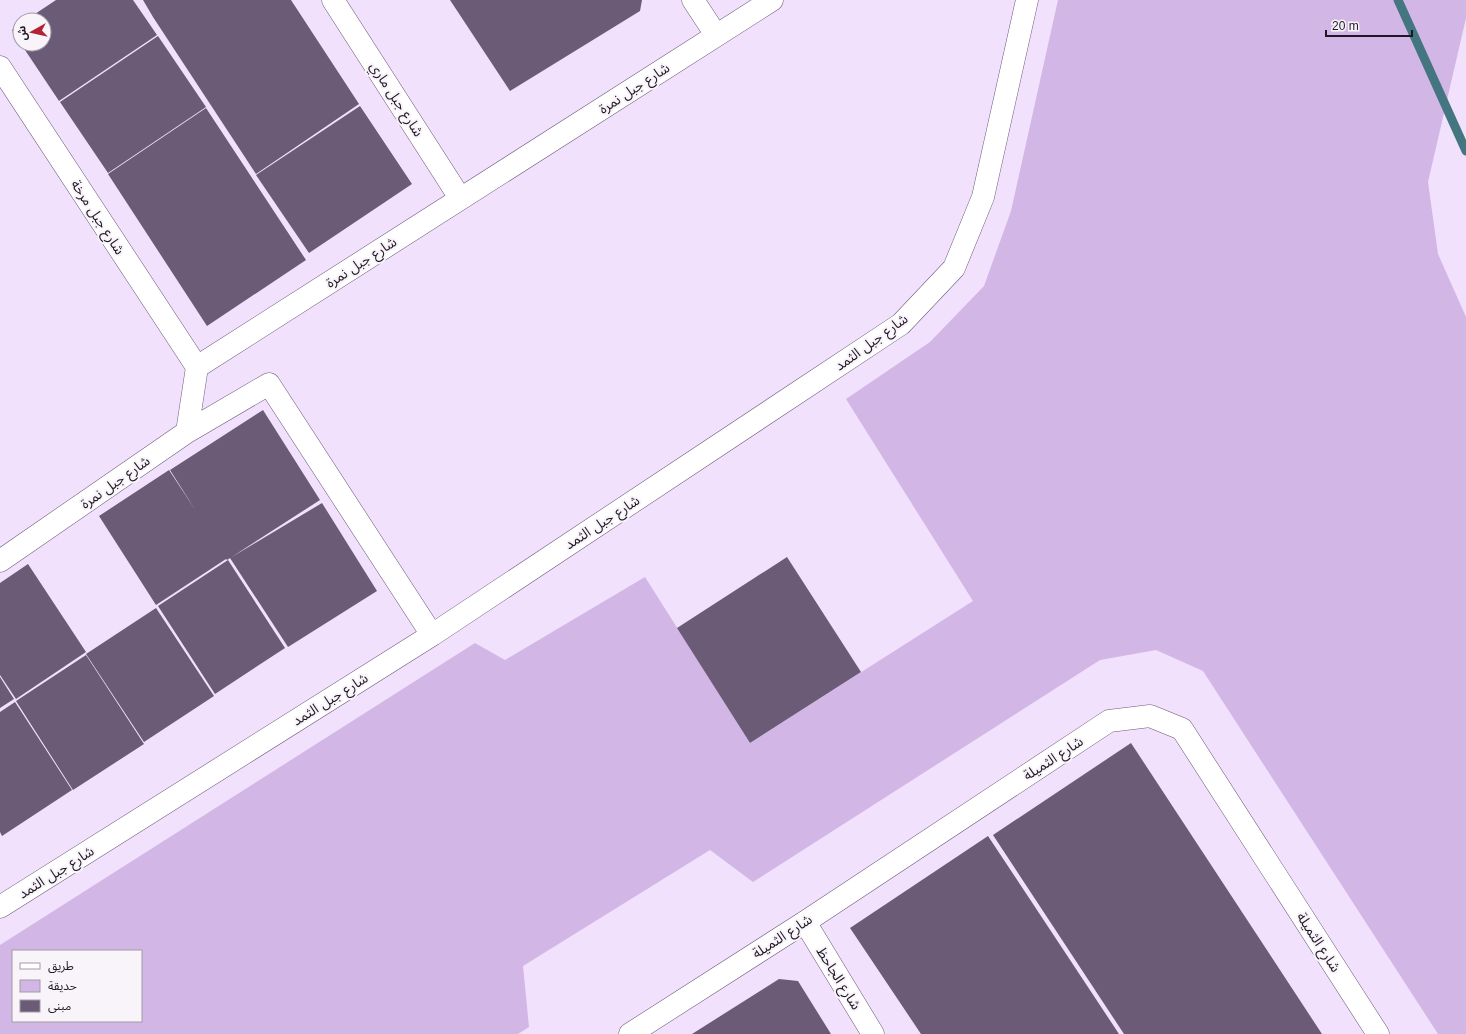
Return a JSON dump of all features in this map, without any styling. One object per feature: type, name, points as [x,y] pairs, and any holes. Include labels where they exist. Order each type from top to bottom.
[{"type":"street","name":"شارع جبل ماري","points":[[333,0],[460,198]]},
{"type":"street","points":[[693,0],[716,35]]},
{"type":"street","name":"شارع جبل نمرة","points":[[197,367],[772,0]]},
{"type":"street","name":"شارع جبل الثمد","points":[[0,907],[432,635],[900,324],[954,268],[983,198],[1027,0]]},
{"type":"street","name":"شارع جبل مرخة","points":[[0,66],[197,367]]},
{"type":"street","points":[[187,432],[197,367]]},
{"type":"street","name":"شارع جبل نمرة","points":[[0,561],[187,432],[269,384],[432,635]]},
{"type":"street","name":"شارع الثميلة","points":[[630,1034],[804,922],[1108,722],[1150,716],[1182,729],[1378,1034]]},
{"type":"street","name":"شارع الجاحظ","points":[[804,922],[873,1034]]},
{"type":"green space","points":[[1058,0],[1466,0],[1466,18],[1428,182],[1438,254],[1466,317],[1466,1034],[1438,1034],[1203,671],[1156,650],[1100,660],[753,882],[710,850],[523,966],[529,1027],[518,1034],[0,1034],[0,945],[475,643],[505,660],[645,577],[750,743],[973,601],[846,399],[930,342],[984,286],[1011,211]]},
{"type":"building","points":[[56,0],[133,0],[157,35],[59,101],[26,52],[52,52],[52,12],[38,12]]},
{"type":"building","points":[[143,0],[291,0],[359,104],[256,174]]},
{"type":"building","points":[[450,0],[642,0],[640,11],[510,91]]},
{"type":"building","points":[[158,36],[206,107],[108,173],[60,102]]},
{"type":"building","points":[[360,106],[412,184],[309,253],[256,175]]},
{"type":"building","points":[[206,108],[306,260],[207,326],[108,174]]},
{"type":"building","points":[[263,410],[320,500],[156,605],[99,516],[169,470],[196,511],[170,470]]},
{"type":"building","points":[[322,503],[377,591],[288,647],[230,558]]},
{"type":"building","points":[[787,557],[861,672],[750,743],[677,628]]},
{"type":"building","points":[[228,560],[285,648],[215,694],[158,606]]},
{"type":"building","points":[[28,564],[86,652],[16,699],[0,675],[0,583]]},
{"type":"building","points":[[156,608],[214,696],[144,742],[86,654]]},
{"type":"building","points":[[86,655],[144,744],[73,790],[16,701]]},
{"type":"building","points":[[0,677],[14,699],[0,708]]},
{"type":"building","points":[[15,702],[72,790],[2,836],[0,832],[0,712]]},
{"type":"building","points":[[1131,743],[1322,1034],[1124,1034],[993,835]]},
{"type":"building","points":[[988,836],[1119,1034],[921,1034],[850,928]]},
{"type":"building","points":[[779,979],[798,981],[831,1034],[692,1034]]},
{"type":"waterway","points":[[1398,0],[1466,151]]}]
